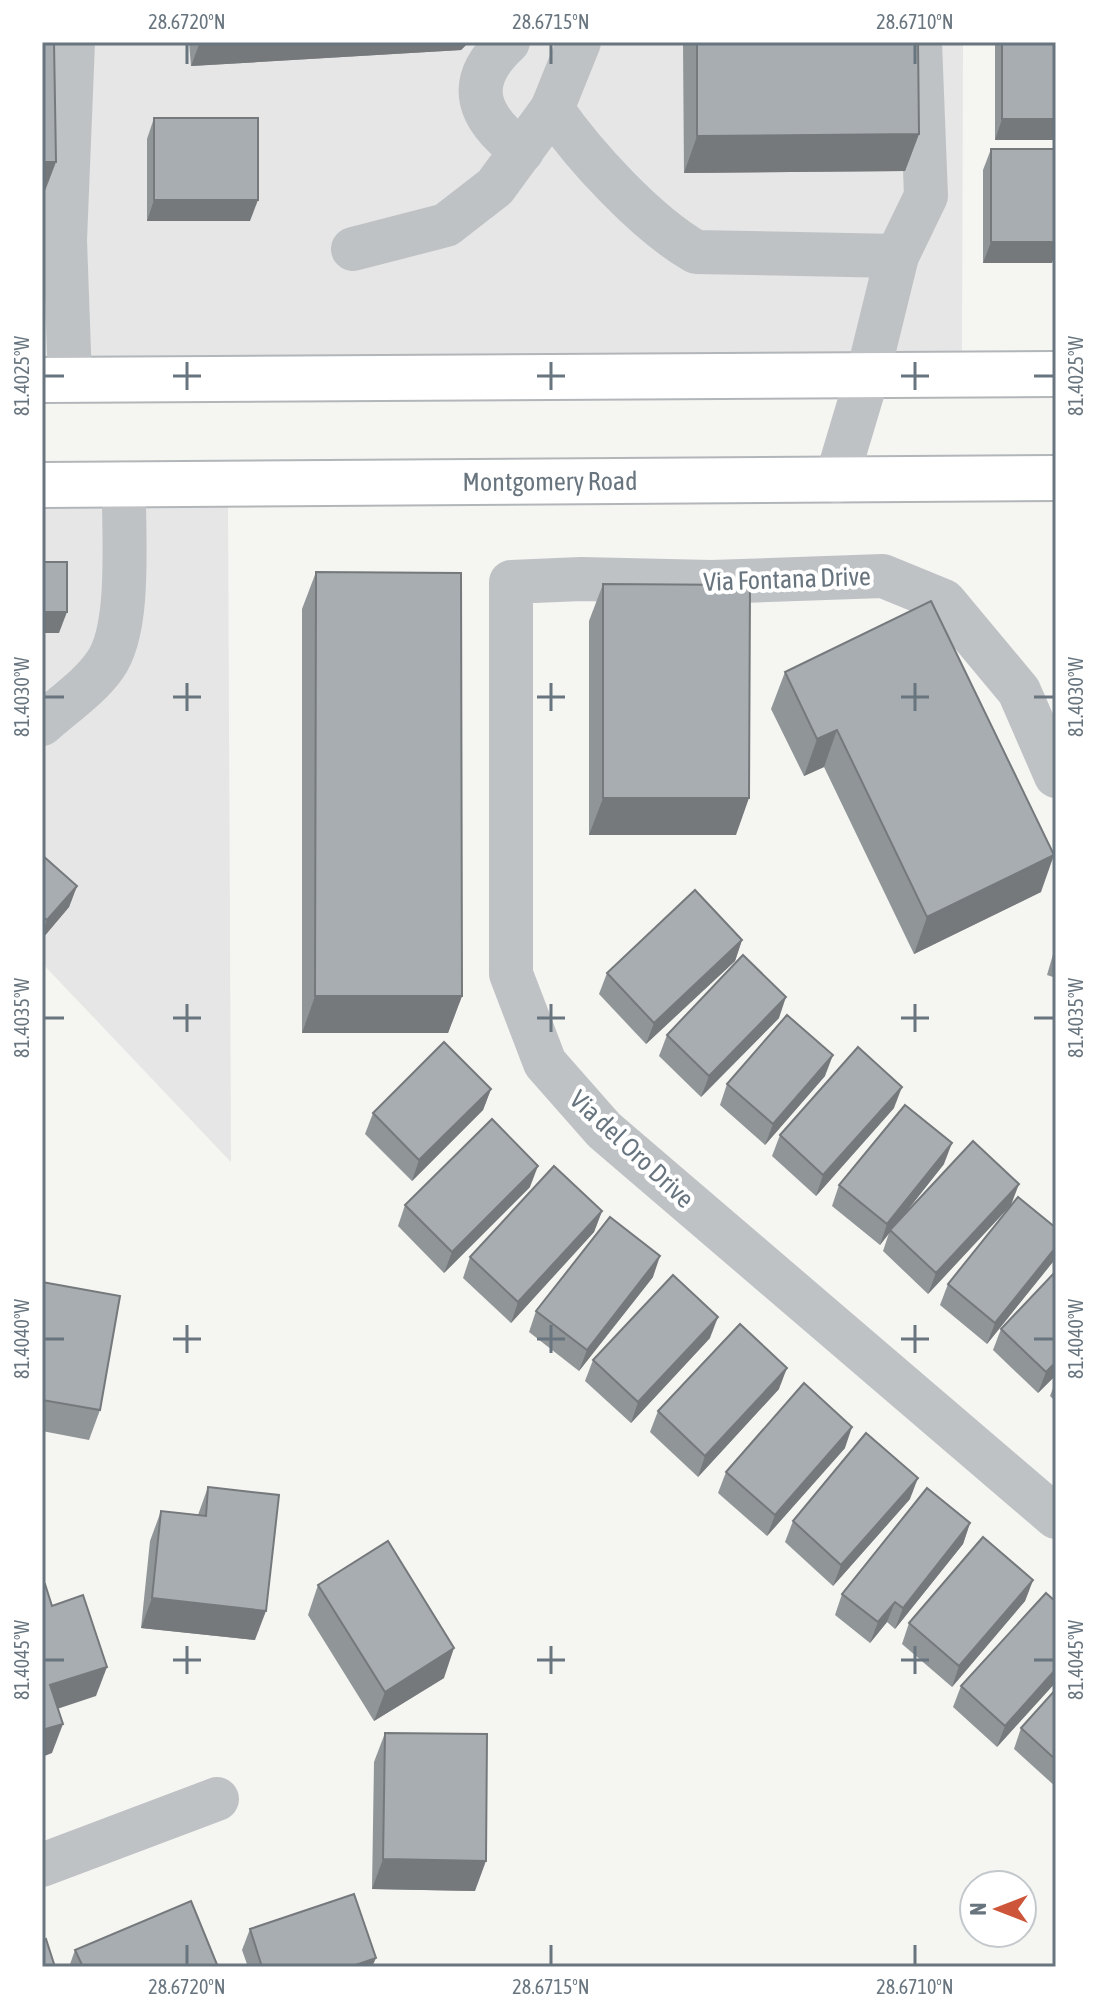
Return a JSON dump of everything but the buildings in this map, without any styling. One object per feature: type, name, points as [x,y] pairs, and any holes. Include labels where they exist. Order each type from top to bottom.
[{"type":"main road","points":[[56,380],[1056,374]]},
{"type":"main road","name":"Montgomery Road","points":[[42,485],[1056,478]]},
{"type":"street","points":[[56,380],[54,240],[73,42]]},
{"type":"street","points":[[508,42],[489,68],[479,90],[482,109],[496,132],[522,151]]},
{"type":"street","points":[[353,249],[446,225],[495,187],[552,109],[579,42]]},
{"type":"street","points":[[836,481],[868,374],[897,256],[926,196],[920,42]]},
{"type":"street","points":[[552,109],[570,134],[668,236],[696,252],[897,256]]},
{"type":"street","points":[[42,724],[104,668],[115,649],[121,625],[124,484]]},
{"type":"street","name":"Via Fontana Drive","points":[[511,582],[581,579],[712,582],[883,576],[944,601],[1019,691],[1056,776]]},
{"type":"street","name":"Via del Oro Drive","points":[[511,582],[511,974],[545,1063],[604,1130],[1056,1517]]},
{"type":"street","points":[[42,1865],[217,1799]]},
{"type":"shaded area","points":[[42,42],[963,42],[962,352],[42,357]]},
{"type":"shaded area","points":[[42,507],[228,507],[231,1162],[42,963]]}]
